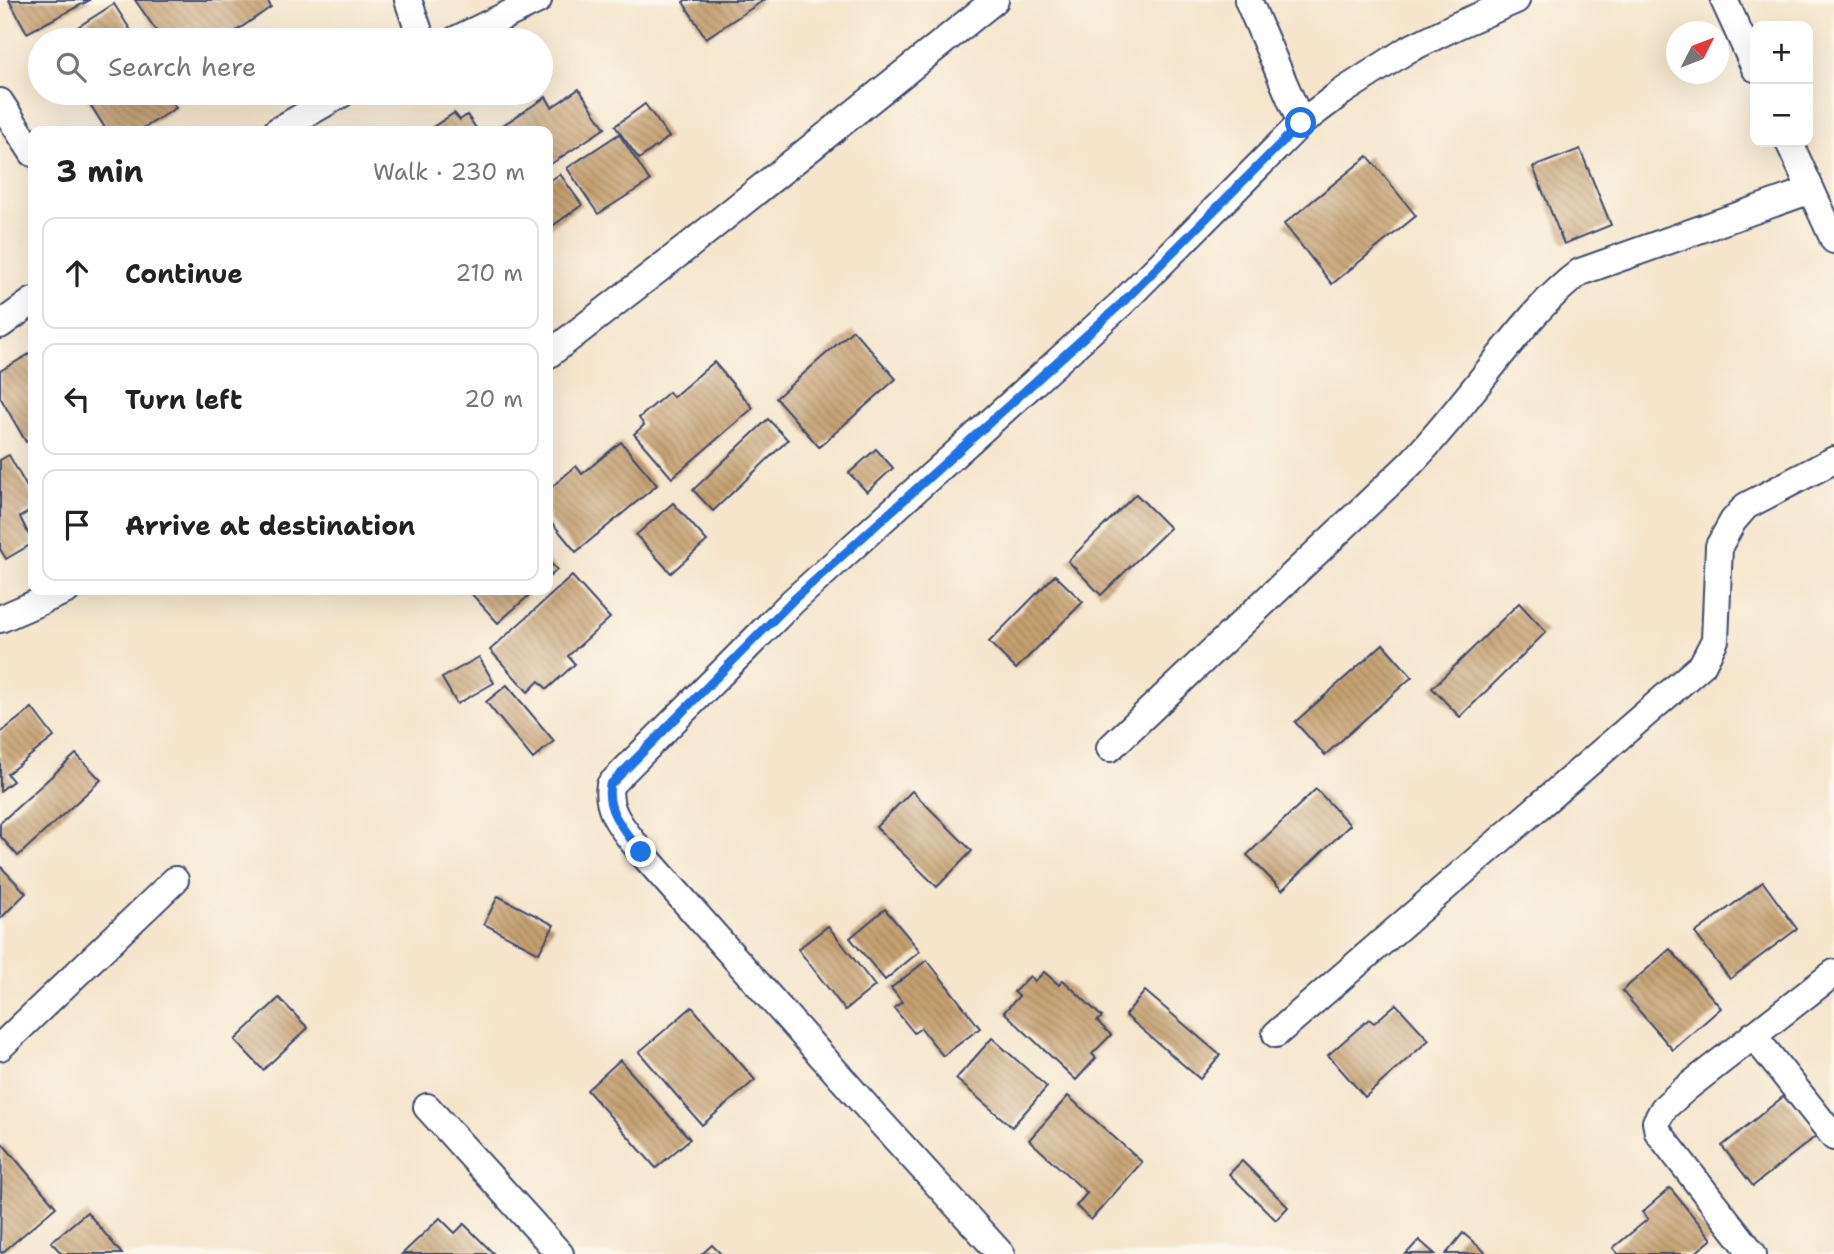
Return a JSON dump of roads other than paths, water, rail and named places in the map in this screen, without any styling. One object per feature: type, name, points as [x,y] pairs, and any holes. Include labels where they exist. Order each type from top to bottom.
[{"type":"street","points":[[408,0],[418,28]]},
{"type":"street","points":[[480,28],[538,0]]},
{"type":"street","points":[[553,351],[676,257],[995,0]]},
{"type":"street","points":[[1248,0],[1301,123]]},
{"type":"street","points":[[1001,1254],[641,852],[613,814],[608,796],[610,785],[792,601],[1122,303],[1301,123],[1342,92],[1407,50],[1516,0]]},
{"type":"street","points":[[1724,0],[1750,57]]},
{"type":"street","points":[[0,102],[28,145]]},
{"type":"street","points":[[286,126],[322,105]]},
{"type":"street","points":[[1791,147],[1834,240]]},
{"type":"street","points":[[1110,748],[1410,464],[1523,327],[1559,288],[1580,272],[1811,190]]},
{"type":"street","points":[[0,325],[28,305]]},
{"type":"street","points":[[1276,1034],[1702,665],[1715,640],[1718,545],[1733,521],[1746,506],[1834,460]]},
{"type":"street","points":[[0,619],[55,595]]},
{"type":"street","points":[[0,1047],[174,880]]},
{"type":"street","points":[[1753,1254],[1658,1132],[1656,1122],[1664,1108],[1685,1089],[1834,973]]},
{"type":"street","points":[[1753,1035],[1834,1136]]},
{"type":"street","points":[[427,1107],[560,1254]]}]
